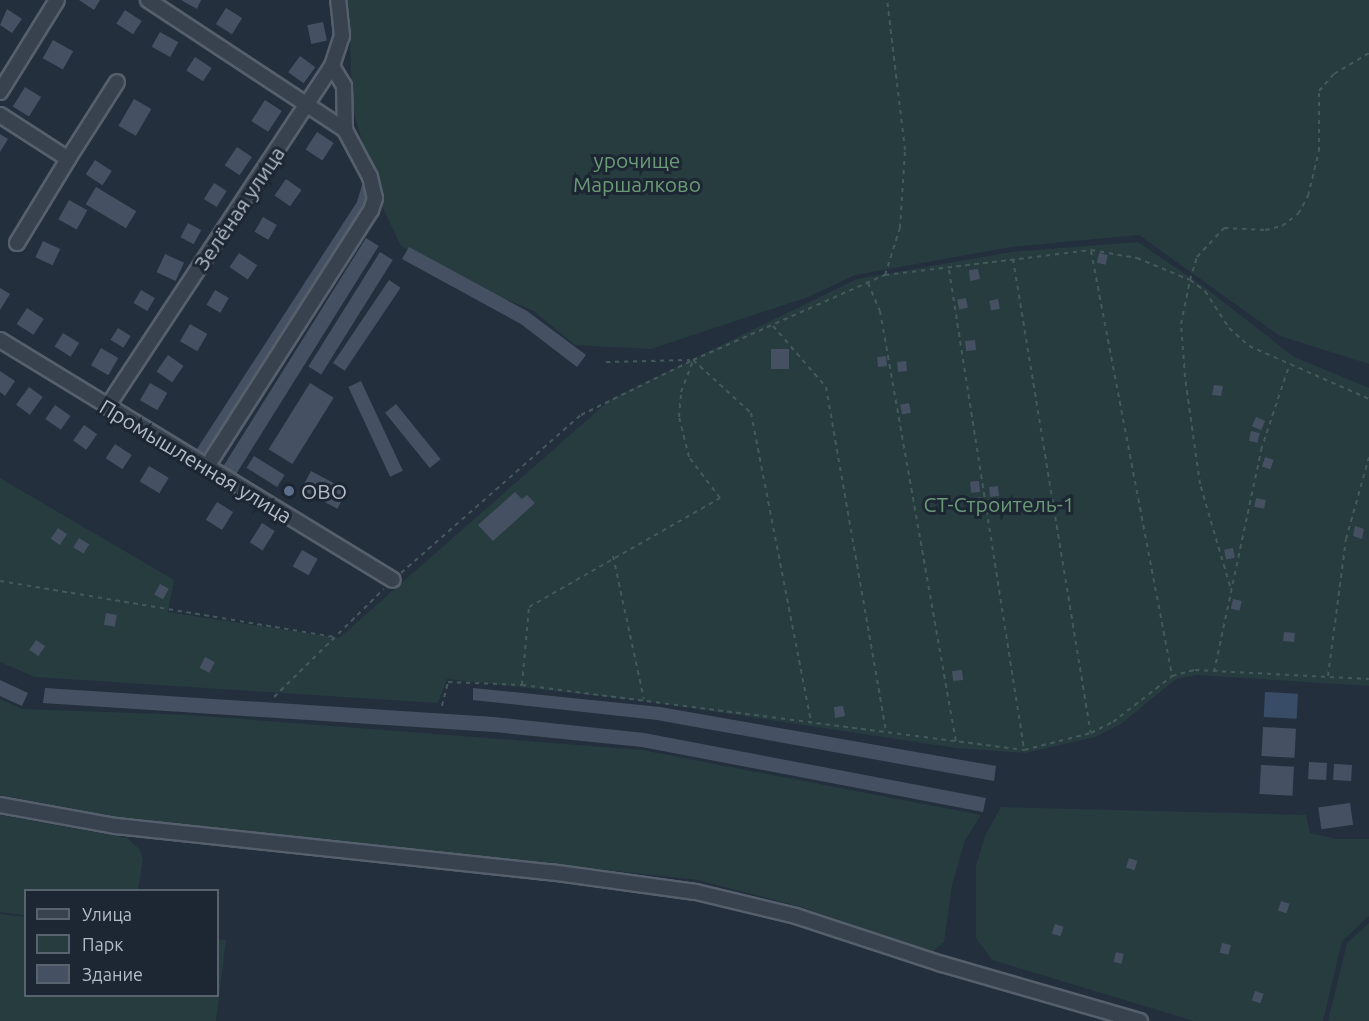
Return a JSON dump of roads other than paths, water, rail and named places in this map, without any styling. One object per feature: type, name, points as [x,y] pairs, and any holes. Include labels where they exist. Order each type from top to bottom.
[{"type":"street","points":[[0,92],[57,0]]},
{"type":"street","points":[[148,0],[345,130]]},
{"type":"street","name":"Зелёная улица","points":[[107,407],[332,66],[342,36],[338,0]]},
{"type":"street","points":[[206,468],[371,210],[375,198],[370,177],[345,130],[344,86],[332,66]]},
{"type":"street","points":[[17,243],[117,82]]},
{"type":"street","points":[[0,115],[68,159]]},
{"type":"street","name":"Промышленная улица","points":[[0,340],[206,468],[393,580]]},
{"type":"street","points":[[0,805],[116,826],[550,872],[696,892],[796,915],[942,964],[1140,1021]]},
{"type":"water","points":[[1265,692],[1298,694],[1297,719],[1264,717]]},
{"type":"place","name":"ОВО","points":[[289,491]]},
{"type":"park label","name":"урочище Маршалково","points":[[637,172]]},
{"type":"park label","name":"СТ-Строитель-1","points":[[999,504]]}]
